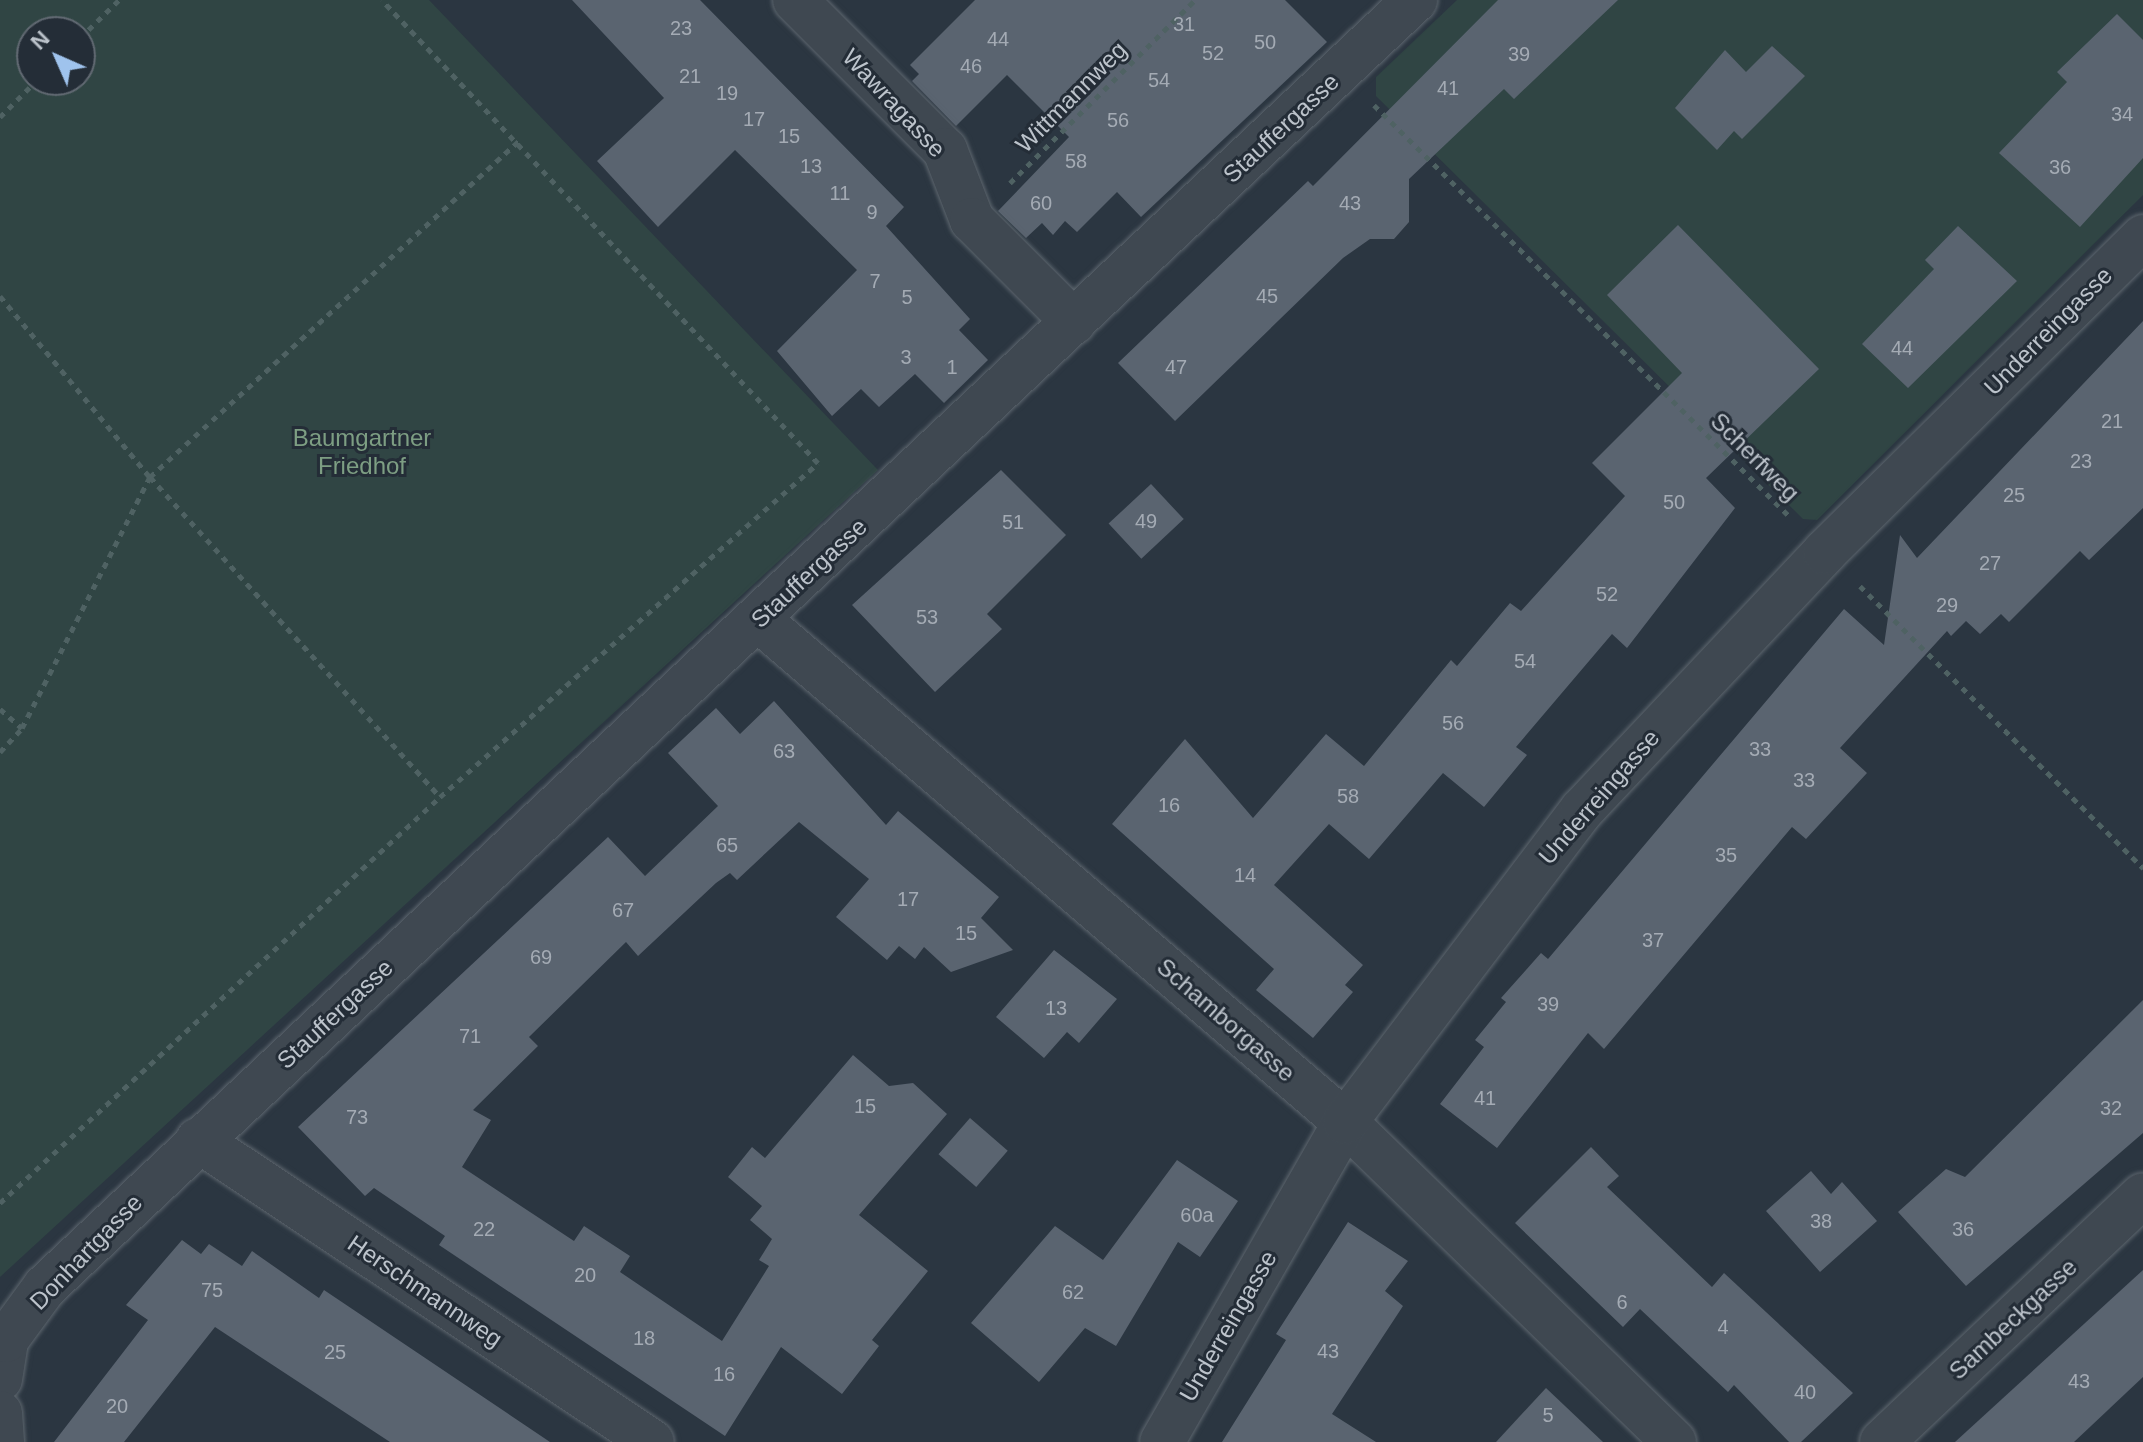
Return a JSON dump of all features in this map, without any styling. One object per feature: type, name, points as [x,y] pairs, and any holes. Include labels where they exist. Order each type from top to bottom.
[{"type":"street","name":"Wawragasse","points":[[795,0],[945,150],[972,220],[1074,322]]},
{"type":"street","name":"Stauffergasse","points":[[198,1140],[759,620],[1415,0]]},
{"type":"street","name":"Underreingasse","points":[[1162,1442],[1345,1122],[1582,810],[1825,552],[2143,237]]},
{"type":"street","name":"Schamborgasse","points":[[759,620],[1345,1122],[1674,1442]]},
{"type":"street","name":"Donhartgasse","points":[[0,1379],[6,1340],[45,1287],[198,1140]]},
{"type":"street","name":"Herschmannweg","points":[[198,1140],[652,1442]]},
{"type":"street","name":"Sambeckgasse","points":[[1882,1442],[2143,1195]]},
{"type":"street","points":[[0,1413],[2,1442]]},
{"type":"path","points":[[96,22],[119,0]]},
{"type":"path","points":[[0,1203],[440,797],[818,463],[521,139],[382,0]]},
{"type":"path","name":"Wittmannweg","points":[[972,220],[1195,0]]},
{"type":"path","name":"Scherfweg","points":[[1340,72],[2143,868]]},
{"type":"path","points":[[0,117],[21,96]]},
{"type":"path","points":[[0,752],[22,728],[150,477],[521,139]]},
{"type":"path","points":[[0,296],[150,477],[440,797]]},
{"type":"path","points":[[0,709],[22,728]]},
{"type":"green space","name":"Baumgartner Friedhof","points":[[0,0],[429,0],[878,470],[0,1277]]},
{"type":"green space","points":[[1457,0],[2143,0],[2143,195],[1817,520],[1803,519],[1376,96],[1376,77]]},
{"type":"building","points":[[572,0],[700,0],[904,207],[886,226],[970,319],[959,330],[988,360],[944,403],[915,374],[879,407],[861,389],[832,416],[777,351],[857,270],[735,150],[658,227],[597,161],[664,98]]},
{"type":"building","points":[[975,0],[1285,0],[1327,42],[1141,217],[1117,192],[1077,232],[1065,221],[1053,235],[1042,223],[1026,238],[998,211],[1069,137],[1007,75],[956,126],[912,81],[919,74],[910,65]]},
{"type":"building","points":[[1498,0],[1618,0],[1514,99],[1504,89],[1409,179],[1409,222],[1394,239],[1370,239],[1343,258],[1175,421],[1118,363],[1308,181],[1313,186]]},
{"type":"building","points":[[2117,14],[2143,40],[2143,158],[2080,227],[1999,153],[2067,82],[2057,72]]},
{"type":"building","points":[[1772,46],[1805,76],[1742,139],[1734,131],[1717,150],[1675,108],[1725,50],[1746,72]]},
{"type":"building","points":[[1678,225],[1819,369],[1706,478],[1735,508],[1627,648],[1612,634],[1516,747],[1527,755],[1484,807],[1443,773],[1369,859],[1329,824],[1274,885],[1363,965],[1345,985],[1353,992],[1313,1038],[1256,990],[1274,969],[1112,824],[1185,739],[1253,818],[1326,734],[1364,766],[1451,660],[1457,666],[1510,603],[1521,611],[1625,496],[1592,463],[1682,373],[1607,295]]},
{"type":"building","points":[[1958,226],[2017,281],[1908,388],[1862,344],[1934,269],[1925,260]]},
{"type":"building","points":[[2143,321],[2143,508],[2089,560],[2080,551],[2009,622],[2001,614],[1980,634],[1966,621],[1951,636],[1947,631],[1840,748],[1867,773],[1806,839],[1792,827],[1604,1049],[1588,1033],[1497,1148],[1440,1104],[1484,1047],[1475,1040],[1506,1002],[1501,998],[1541,953],[1548,959],[1844,609],[1884,645],[1900,535],[1917,558]]},
{"type":"building","points":[[1001,470],[1066,535],[987,614],[1002,629],[935,692],[852,605]]},
{"type":"building","points":[[1151,484],[1184,519],[1141,559],[1109,524]]},
{"type":"building","points":[[774,701],[886,825],[898,811],[999,897],[981,918],[1013,950],[951,972],[924,947],[915,959],[899,946],[887,960],[836,917],[869,879],[799,822],[737,880],[730,873],[716,883],[638,956],[626,942],[529,1037],[538,1046],[473,1110],[491,1120],[462,1167],[574,1241],[584,1226],[630,1256],[620,1272],[722,1341],[769,1266],[759,1260],[772,1239],[750,1220],[762,1206],[728,1177],[752,1147],[765,1158],[853,1055],[889,1086],[913,1083],[947,1114],[859,1215],[928,1271],[872,1340],[879,1346],[842,1394],[781,1347],[725,1436],[439,1245],[445,1236],[374,1188],[365,1196],[298,1127],[608,837],[645,876],[718,806],[668,753],[716,708],[740,734]]},
{"type":"building","points":[[1054,950],[1117,999],[1079,1043],[1067,1032],[1044,1058],[996,1017]]},
{"type":"building","points":[[2143,1000],[2143,1133],[1966,1286],[1898,1212],[1946,1169],[1965,1177]]},
{"type":"building","points":[[970,1118],[1008,1151],[976,1187],[939,1154]]},
{"type":"building","points":[[1591,1147],[1619,1176],[1607,1187],[1712,1287],[1724,1273],[1853,1393],[1801,1442],[1789,1442],[1734,1385],[1728,1392],[1640,1309],[1623,1327],[1515,1223]]},
{"type":"building","points":[[1177,1160],[1238,1201],[1200,1257],[1178,1242],[1116,1346],[1085,1328],[1039,1382],[971,1323],[1055,1226],[1103,1260]]},
{"type":"building","points":[[1811,1171],[1831,1194],[1842,1182],[1877,1221],[1820,1272],[1766,1211]]},
{"type":"building","points":[[1348,1222],[1408,1261],[1385,1291],[1403,1306],[1332,1414],[1376,1442],[1222,1442],[1286,1340],[1276,1334]]},
{"type":"building","points":[[182,1240],[201,1254],[209,1244],[242,1266],[252,1251],[319,1298],[324,1290],[550,1442],[390,1442],[215,1327],[124,1442],[54,1442],[148,1320],[126,1305]]},
{"type":"building","points":[[2143,1270],[2143,1377],[2074,1442],[1955,1442]]},
{"type":"building","points":[[1546,1388],[1603,1442],[1496,1442]]}]
